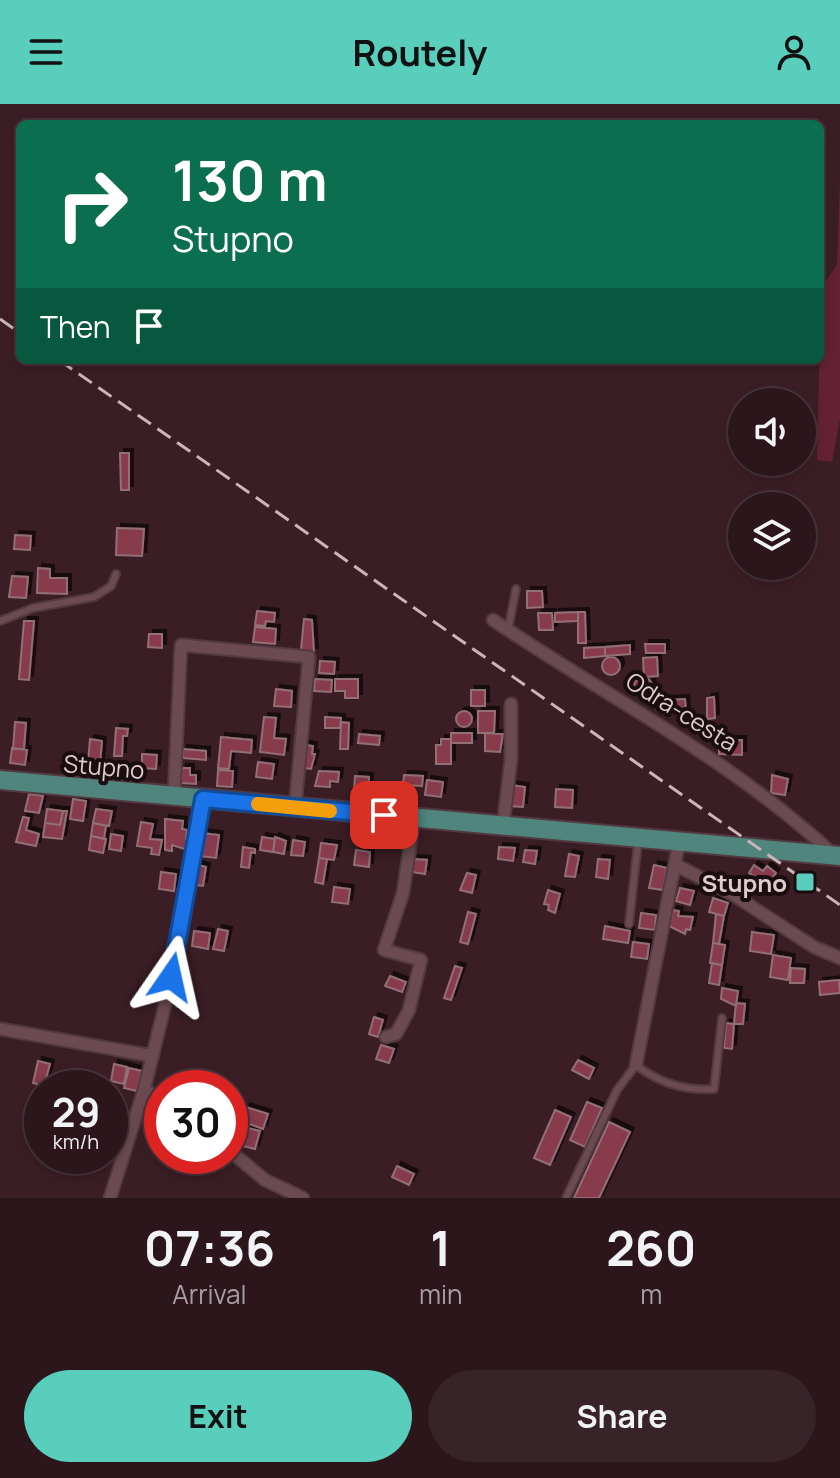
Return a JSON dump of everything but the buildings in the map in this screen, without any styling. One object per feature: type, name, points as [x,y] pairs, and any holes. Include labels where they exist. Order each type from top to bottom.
[{"type":"main road","name":"Stupno","points":[[0,780],[793,852]]},
{"type":"main road","name":"Odra-cesta","points":[[793,852],[838,856]]},
{"type":"street","name":"Odra-cesta","points":[[493,620],[562,667],[711,755],[838,856]]},
{"type":"street","points":[[174,796],[181,645],[309,657],[295,808]]},
{"type":"street","points":[[503,826],[511,760],[511,704]]},
{"type":"street","points":[[149,1070],[176,958],[203,799]]},
{"type":"street","points":[[386,1037],[396,1034],[409,1010],[421,960],[384,950],[403,893],[414,818]]},
{"type":"street","points":[[793,852],[804,827]]},
{"type":"street","points":[[636,1065],[679,842]]},
{"type":"street","points":[[676,865],[732,894],[788,933],[840,958]]},
{"type":"street","points":[[0,1029],[153,1056]]},
{"type":"street","points":[[110,1198],[144,1090]]},
{"type":"street","points":[[248,1166],[265,1180],[303,1198]]},
{"type":"lane","points":[[0,621],[33,608],[94,597],[111,586],[116,574]]},
{"type":"lane","points":[[508,630],[516,589]]},
{"type":"lane","points":[[629,924],[639,838]]},
{"type":"lane","points":[[566,1198],[617,1090],[636,1065],[653,1079],[694,1091],[714,1089],[722,1018]]},
{"type":"shaded area","points":[[840,182],[840,419],[832,462],[817,460],[819,364],[824,364],[824,284],[837,265]]},
{"type":"railway","points":[[0,319],[16,330]]},
{"type":"railway","points":[[65,364],[840,905]]},
{"type":"slow traffic","points":[[258,804],[330,811]]},
{"type":"place","name":"Stupno","points":[[805,882]]},
{"type":"route","points":[[171,977],[203,799],[384,815]]}]
